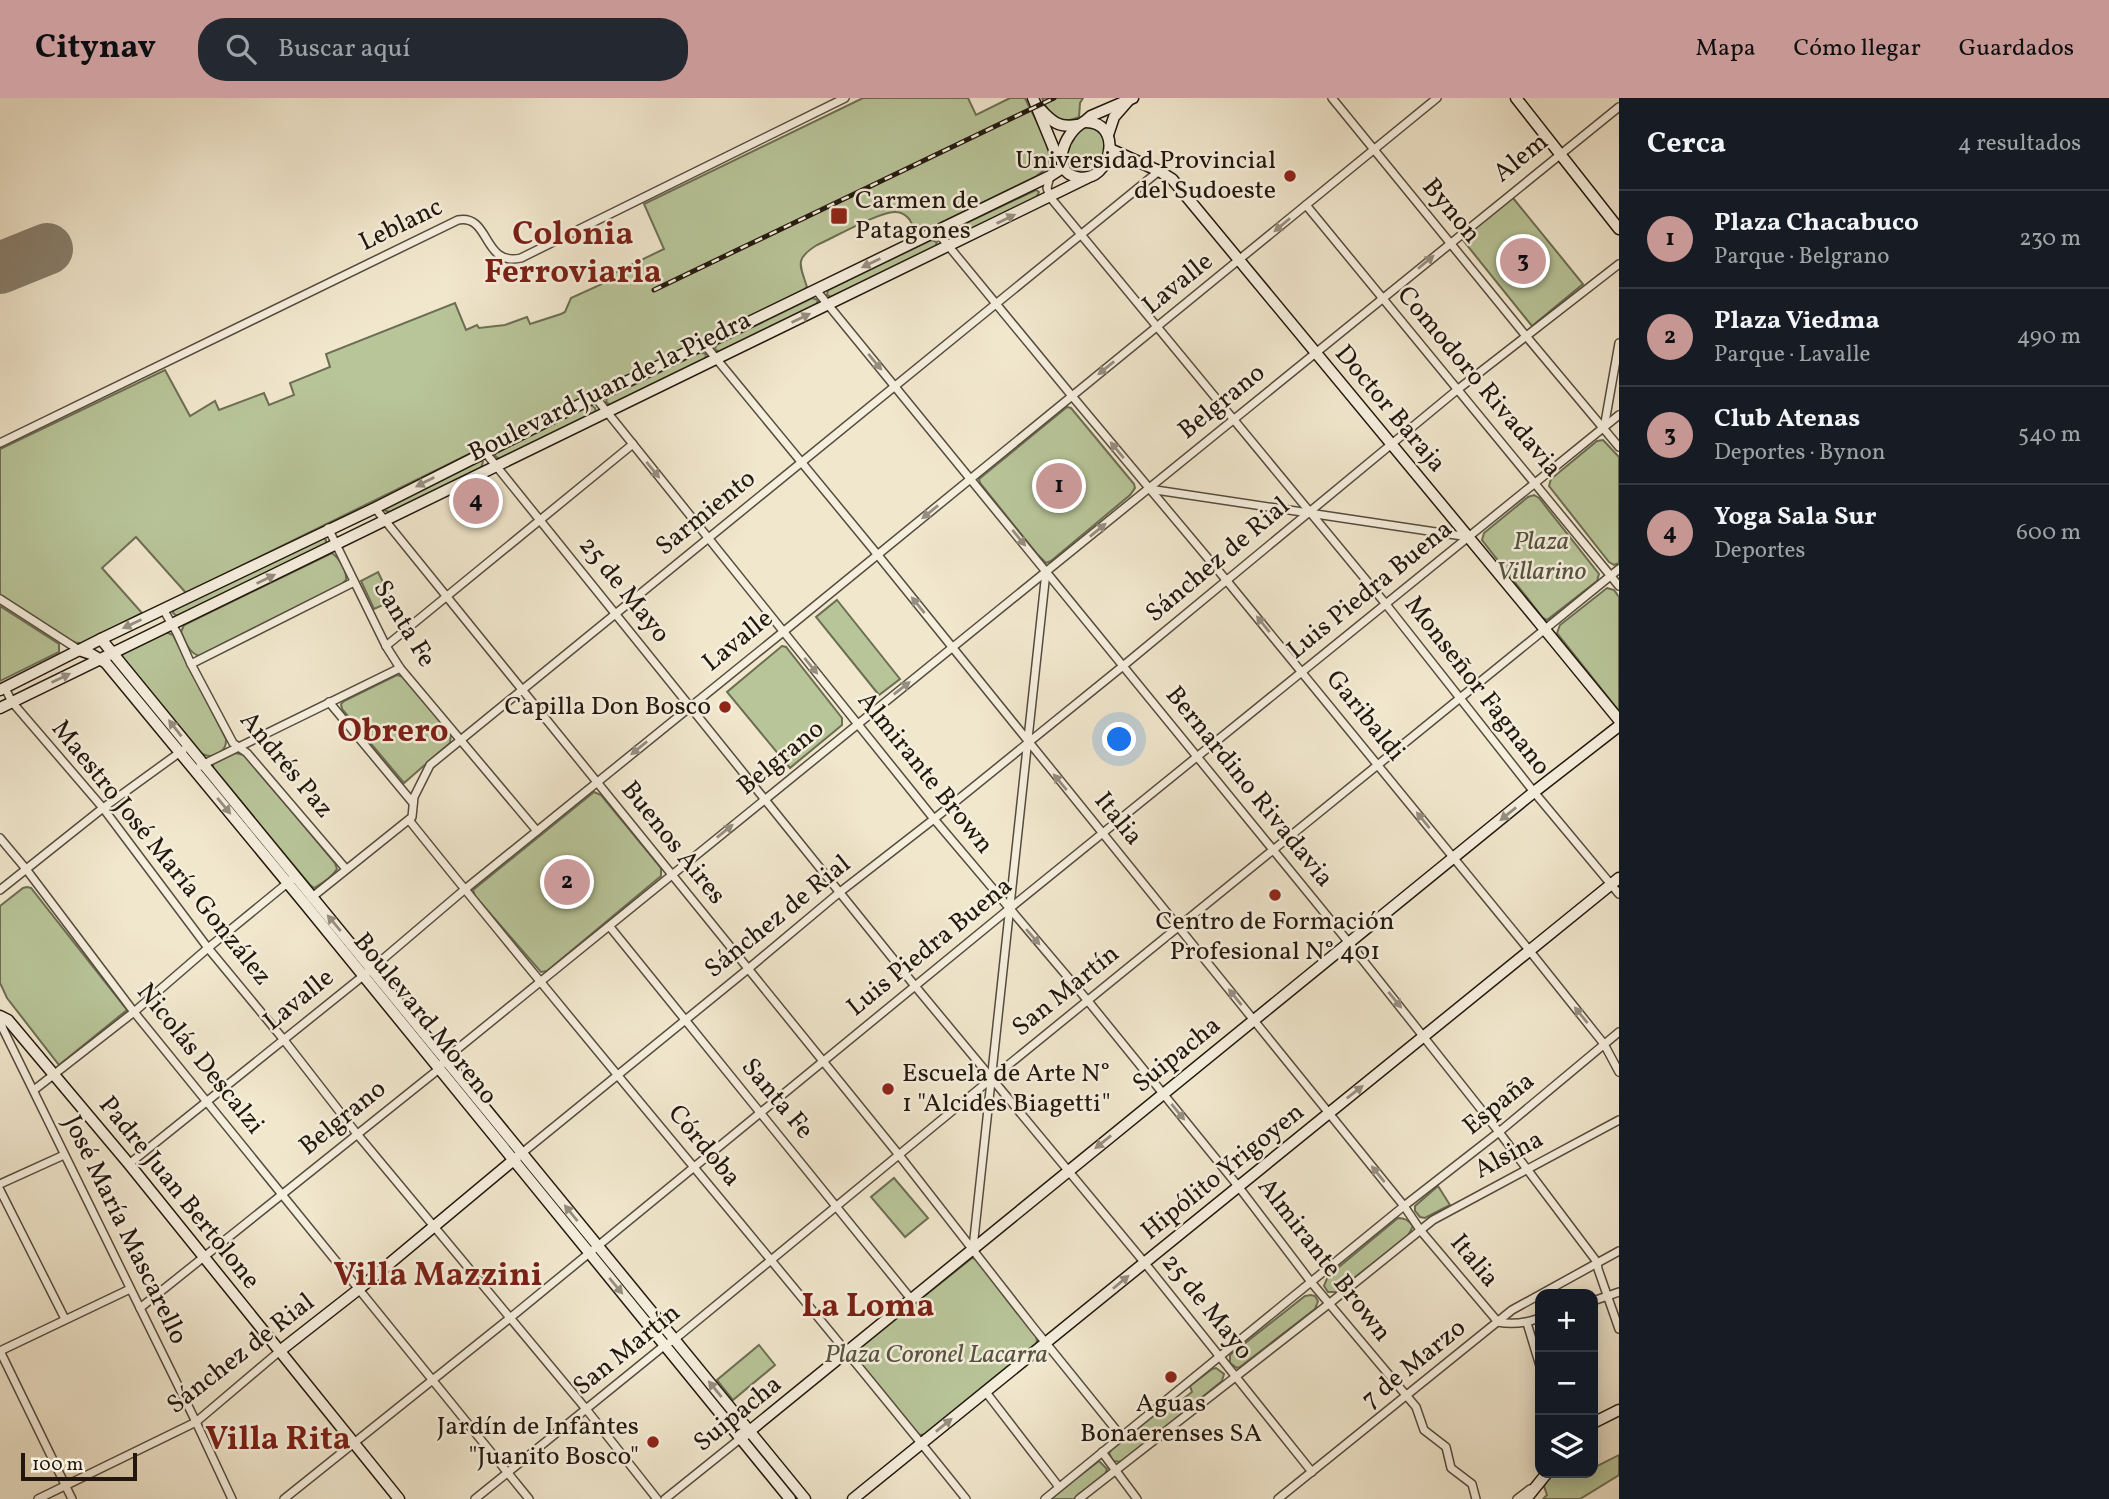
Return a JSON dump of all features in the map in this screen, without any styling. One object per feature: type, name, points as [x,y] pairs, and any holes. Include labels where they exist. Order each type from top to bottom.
[{"type":"main road","points":[[1063,163],[1064,143],[1071,131],[1091,116],[1133,98]]},
{"type":"main road","points":[[1108,136],[1114,117],[1133,98]]},
{"type":"main road","points":[[1516,98],[1619,229]]},
{"type":"main road","points":[[1035,102],[1056,125],[1062,127],[1096,124],[1105,130],[1110,149]]},
{"type":"main road","points":[[1035,102],[1054,149],[1070,175],[1087,178]]},
{"type":"main road","name":"Boulevard Juan de la Piedra","points":[[0,708],[1050,197],[1100,170],[1110,149]]},
{"type":"main road","name":"Doctor Baraja","points":[[1110,149],[1172,179],[1619,720]]},
{"type":"main road","name":"Boulevard Juan de la Piedra","points":[[2,689],[1050,177],[1063,163]]},
{"type":"main road","name":"Boulevard Moreno","points":[[101,639],[184,749],[194,770],[371,968],[805,1499]]},
{"type":"main road","name":"Boulevard Moreno","points":[[79,650],[106,663],[184,749],[204,764],[292,880]]},
{"type":"main road","name":"Suipacha","points":[[741,1438],[1534,792],[1619,726]]},
{"type":"main road","name":"Hipólito Yrigoyen","points":[[853,1499],[1615,881]]},
{"type":"main road","name":"Boulevard Moreno","points":[[309,900],[363,976],[741,1438],[784,1497]]},
{"type":"main road","name":"Padre Juan Bertolone","points":[[0,1016],[8,1020],[129,1164],[399,1499]]},
{"type":"main road","name":"Sánchez de Rial","points":[[281,1350],[359,1289],[522,1153]]},
{"type":"main road","points":[[1598,1420],[1619,1410]]},
{"type":"main road","points":[[1526,1499],[1543,1478]]},
{"type":"street","name":"Leblanc","points":[[0,443],[457,220],[472,220],[503,258],[511,261],[521,258],[845,98]]},
{"type":"street","name":"Bynon","points":[[1332,98],[1372,150],[1619,447]]},
{"type":"street","name":"Lavalle","points":[[129,1164],[1437,98]]},
{"type":"street","name":"Alem","points":[[1450,242],[1619,107]]},
{"type":"street","name":"Sarmiento","points":[[409,820],[426,771],[461,740],[1159,171]]},
{"type":"street","points":[[1050,177],[1047,188],[1050,197]]},
{"type":"street","name":"Monseñor Fagnano","points":[[1050,197],[1385,603],[1534,792],[1615,881],[1619,894]]},
{"type":"street","name":"Comodoro Rivadavia","points":[[1306,205],[1619,586]]},
{"type":"street","name":"Garibaldi","points":[[937,232],[1529,950],[1604,1044],[1619,1072]]},
{"type":"street","name":"Belgrano","points":[[140,1308],[439,1069],[445,1059],[539,982],[1450,242]]},
{"type":"street","name":"Sánchez de Rial","points":[[522,1153],[840,892],[1123,666],[1457,390],[1619,264]]},
{"type":"street","name":"Bernardino Rivadavia","points":[[816,290],[1274,850],[1528,1169],[1597,1262],[1619,1329]]},
{"type":"street","points":[[1604,429],[1619,344]]},
{"type":"street","name":"Italia","points":[[705,345],[1498,1322]]},
{"type":"street","name":"Almirante Brown","points":[[595,397],[934,819],[1088,1001],[1238,1186],[1311,1282],[1418,1410],[1424,1430],[1446,1447],[1451,1468],[1472,1484],[1476,1499]]},
{"type":"street","name":"Luis Piedra Buena","points":[[284,1499],[1619,415]]},
{"type":"street","points":[[386,646],[632,444]]},
{"type":"street","name":"25 de Mayo","points":[[485,452],[915,986],[1144,1262],[1312,1472]]},
{"type":"street","points":[[1149,489],[1470,537]]},
{"type":"street","name":"Buenos Aires","points":[[375,508],[899,1155],[1121,1436]]},
{"type":"street","name":"Santa Fe","points":[[328,528],[386,646],[400,668],[537,831]]},
{"type":"street","name":"San Martín","points":[[475,1499],[1619,569]]},
{"type":"street","points":[[973,1248],[1046,572]]},
{"type":"street","points":[[191,664],[354,582]]},
{"type":"street","name":"Boulevard Moreno","points":[[0,599],[79,650]]},
{"type":"street","name":"Andrés Paz","points":[[163,609],[233,743],[247,753],[346,869]]},
{"type":"street","points":[[194,770],[400,668]]},
{"type":"street","name":"Maestro José María González","points":[[2,689],[103,807],[208,948],[657,1499]]},
{"type":"street","points":[[329,702],[413,803]]},
{"type":"street","points":[[0,890],[103,807],[184,749]]},
{"type":"street","points":[[309,900],[409,820]]},
{"type":"street","name":"Córdoba","points":[[409,820],[539,982],[771,1259],[966,1499]]},
{"type":"street","name":"Nicolás Descalzi","points":[[0,838],[134,1012],[529,1499]]},
{"type":"street","points":[[34,1090],[134,1012],[292,880]]},
{"type":"street","name":"Santa Fe","points":[[610,927],[911,1299]]},
{"type":"street","name":"José María Mascarello","points":[[0,1016],[3,1029],[232,1499]]},
{"type":"street","name":"España","points":[[1045,1499],[1619,1032]]},
{"type":"street","name":"Alsina","points":[[1079,1499],[1433,1220],[1619,1120]]},
{"type":"street","points":[[0,1184],[64,1154]]},
{"type":"street","points":[[0,1190],[65,1320]]},
{"type":"street","name":"7 de Marzo","points":[[1278,1499],[1512,1310],[1619,1251]]},
{"type":"street","points":[[72,1499],[0,1351],[130,1289]]},
{"type":"street","points":[[1598,1299],[1619,1292]]},
{"type":"street","points":[[1498,1322],[1527,1323],[1535,1320]]},
{"type":"street","points":[[1527,1323],[1536,1352]]},
{"type":"street","name":"Sánchez de Rial","points":[[38,1499],[196,1422],[281,1350]]},
{"type":"street","points":[[985,1391],[1059,1488]]},
{"type":"street","name":"Suipacha","points":[[665,1499],[741,1438]]},
{"type":"street","points":[[1101,1452],[1137,1499]]},
{"type":"street","points":[[1517,1499],[1539,1484]]},
{"type":"street","points":[[784,1497],[794,1486]]},
{"type":"green space","points":[[863,98],[968,98],[976,115],[1010,98],[1025,98],[1047,147],[1048,164],[1035,177],[922,232],[914,231],[906,216],[896,212],[869,220],[817,245],[802,259],[801,268],[807,287],[803,290],[186,593],[136,537],[102,568],[142,613],[83,643],[68,640],[0,595],[0,449],[165,370],[190,416],[215,401],[219,410],[264,393],[269,405],[294,395],[290,383],[330,367],[326,354],[455,303],[466,330],[477,325],[479,328],[505,325],[527,317],[530,324],[561,314],[565,312],[571,298],[613,279],[612,274],[664,249],[644,204]]},
{"type":"green space","points":[[1042,98],[1083,98],[1079,117],[1072,120],[1056,118]]},
{"type":"green space","points":[[1090,126],[1103,136],[1104,152],[1097,168],[1082,174],[1069,166],[1066,150],[1081,128]]},
{"type":"green space","points":[[1036,190],[1039,192],[1036,198],[951,239],[946,237],[947,232]]},
{"type":"green space","points":[[1513,198],[1583,284],[1532,326],[1462,239]]},
{"type":"green space","points":[[931,240],[937,242],[935,248],[831,297],[827,295],[828,290]]},
{"type":"green space","points":[[812,298],[818,300],[816,305],[719,352],[715,349],[716,345]]},
{"type":"green space","points":[[701,352],[706,354],[705,359],[610,405],[606,402],[607,398]]},
{"type":"green space","points":[[591,405],[596,412],[500,459],[495,456],[496,451]]},
{"type":"green space","points":[[1067,407],[1071,408],[1135,488],[1130,495],[1046,563],[979,479]]},
{"type":"green space","name":"Plaza Villarino","points":[[1603,440],[1619,457],[1619,563],[1614,565],[1549,486],[1551,479],[1597,441]]},
{"type":"green space","points":[[480,460],[483,462],[481,468],[390,512],[383,510],[383,507]]},
{"type":"green space","name":"Plaza Villarino","points":[[1534,495],[1599,574],[1597,581],[1547,620],[1482,540],[1484,533]]},
{"type":"green space","points":[[322,537],[326,544],[177,616],[173,613],[174,608]]},
{"type":"green space","points":[[332,553],[345,573],[346,580],[341,585],[199,656],[192,652],[181,632],[184,625]]},
{"type":"green space","points":[[378,572],[392,601],[374,609],[361,581]]},
{"type":"green space","name":"Plaza Villarino","points":[[1607,588],[1614,590],[1619,597],[1619,711],[1557,633],[1560,625]]},
{"type":"green space","points":[[837,600],[900,679],[879,695],[816,617]]},
{"type":"green space","points":[[0,606],[59,644],[59,652],[0,681]]},
{"type":"green space","points":[[166,632],[173,635],[226,739],[224,748],[218,754],[209,756],[200,752],[122,657],[123,653]]},
{"type":"green space","points":[[782,646],[786,647],[842,718],[842,725],[790,768],[727,692]]},
{"type":"green space","points":[[397,675],[404,677],[451,734],[450,743],[404,783],[342,709],[341,704]]},
{"type":"green space","points":[[235,753],[245,755],[335,863],[337,869],[324,882],[314,888],[310,885],[213,768],[213,764]]},
{"type":"green space","points":[[594,792],[601,795],[661,868],[661,876],[547,971],[541,972],[475,896],[473,890]]},
{"type":"green space","points":[[27,887],[31,888],[127,1010],[59,1065],[7,998],[0,983],[0,906]]},
{"type":"green space","points":[[894,1178],[928,1218],[905,1237],[871,1197]]},
{"type":"green space","points":[[1438,1186],[1450,1205],[1425,1218],[1420,1217],[1415,1206]]},
{"type":"green space","points":[[1398,1218],[1403,1218],[1413,1226],[1408,1236],[1336,1292],[1328,1292],[1324,1286],[1328,1276]]},
{"type":"green space","name":"Plaza Coronel Lacarra","points":[[972,1258],[976,1259],[1036,1336],[1037,1341],[1035,1346],[926,1434],[920,1435],[853,1353]]},
{"type":"green space","points":[[1311,1295],[1318,1301],[1315,1309],[1240,1367],[1230,1363],[1230,1355],[1305,1296]]},
{"type":"green space","points":[[759,1345],[775,1365],[733,1400],[717,1380]]},
{"type":"green space","points":[[1216,1368],[1224,1374],[1222,1381],[1122,1462],[1113,1461],[1109,1453],[1112,1449],[1174,1399],[1179,1402],[1192,1392],[1190,1386]]},
{"type":"green space","points":[[1619,1455],[1619,1475],[1580,1499],[1543,1499],[1547,1495],[1544,1486],[1548,1478],[1598,1478],[1598,1466]]},
{"type":"green space","points":[[1099,1461],[1107,1469],[1105,1475],[1074,1499],[1049,1499]]},
{"type":"runway","points":[[0,268],[47,249]]},
{"type":"railway","points":[[654,290],[1054,98]]},
{"type":"place","name":"Universidad Provincial del Sudoeste","points":[[1290,176]]},
{"type":"place","name":"Carmen de Patagones","points":[[839,216]]},
{"type":"place","name":"Club Atenas","points":[[1523,261]]},
{"type":"place","name":"Plaza Chacabuco","points":[[1059,486]]},
{"type":"place","name":"Yoga Sala Sur","points":[[476,501]]},
{"type":"place","name":"Capilla Don Bosco","points":[[725,707]]},
{"type":"place","name":"Plaza Viedma","points":[[567,882]]},
{"type":"place","name":"Centro de Formación Profesional N° 401","points":[[1275,895]]},
{"type":"place","name":"Escuela de Arte N° 1 \"Alcides Biagetti\"","points":[[888,1089]]},
{"type":"place","name":"Aguas Bonaerenses SA","points":[[1171,1377]]},
{"type":"place","name":"Jardín de Infantes \"Juanito Bosco\"","points":[[653,1442]]},
{"type":"district","name":"Colonia Ferroviaria","points":[[573,255]]},
{"type":"district","name":"Obrero","points":[[393,733]]},
{"type":"district","name":"Villa Mazzini","points":[[438,1277]]},
{"type":"district","name":"La Loma","points":[[868,1308]]},
{"type":"district","name":"Villa Rita","points":[[278,1441]]}]
